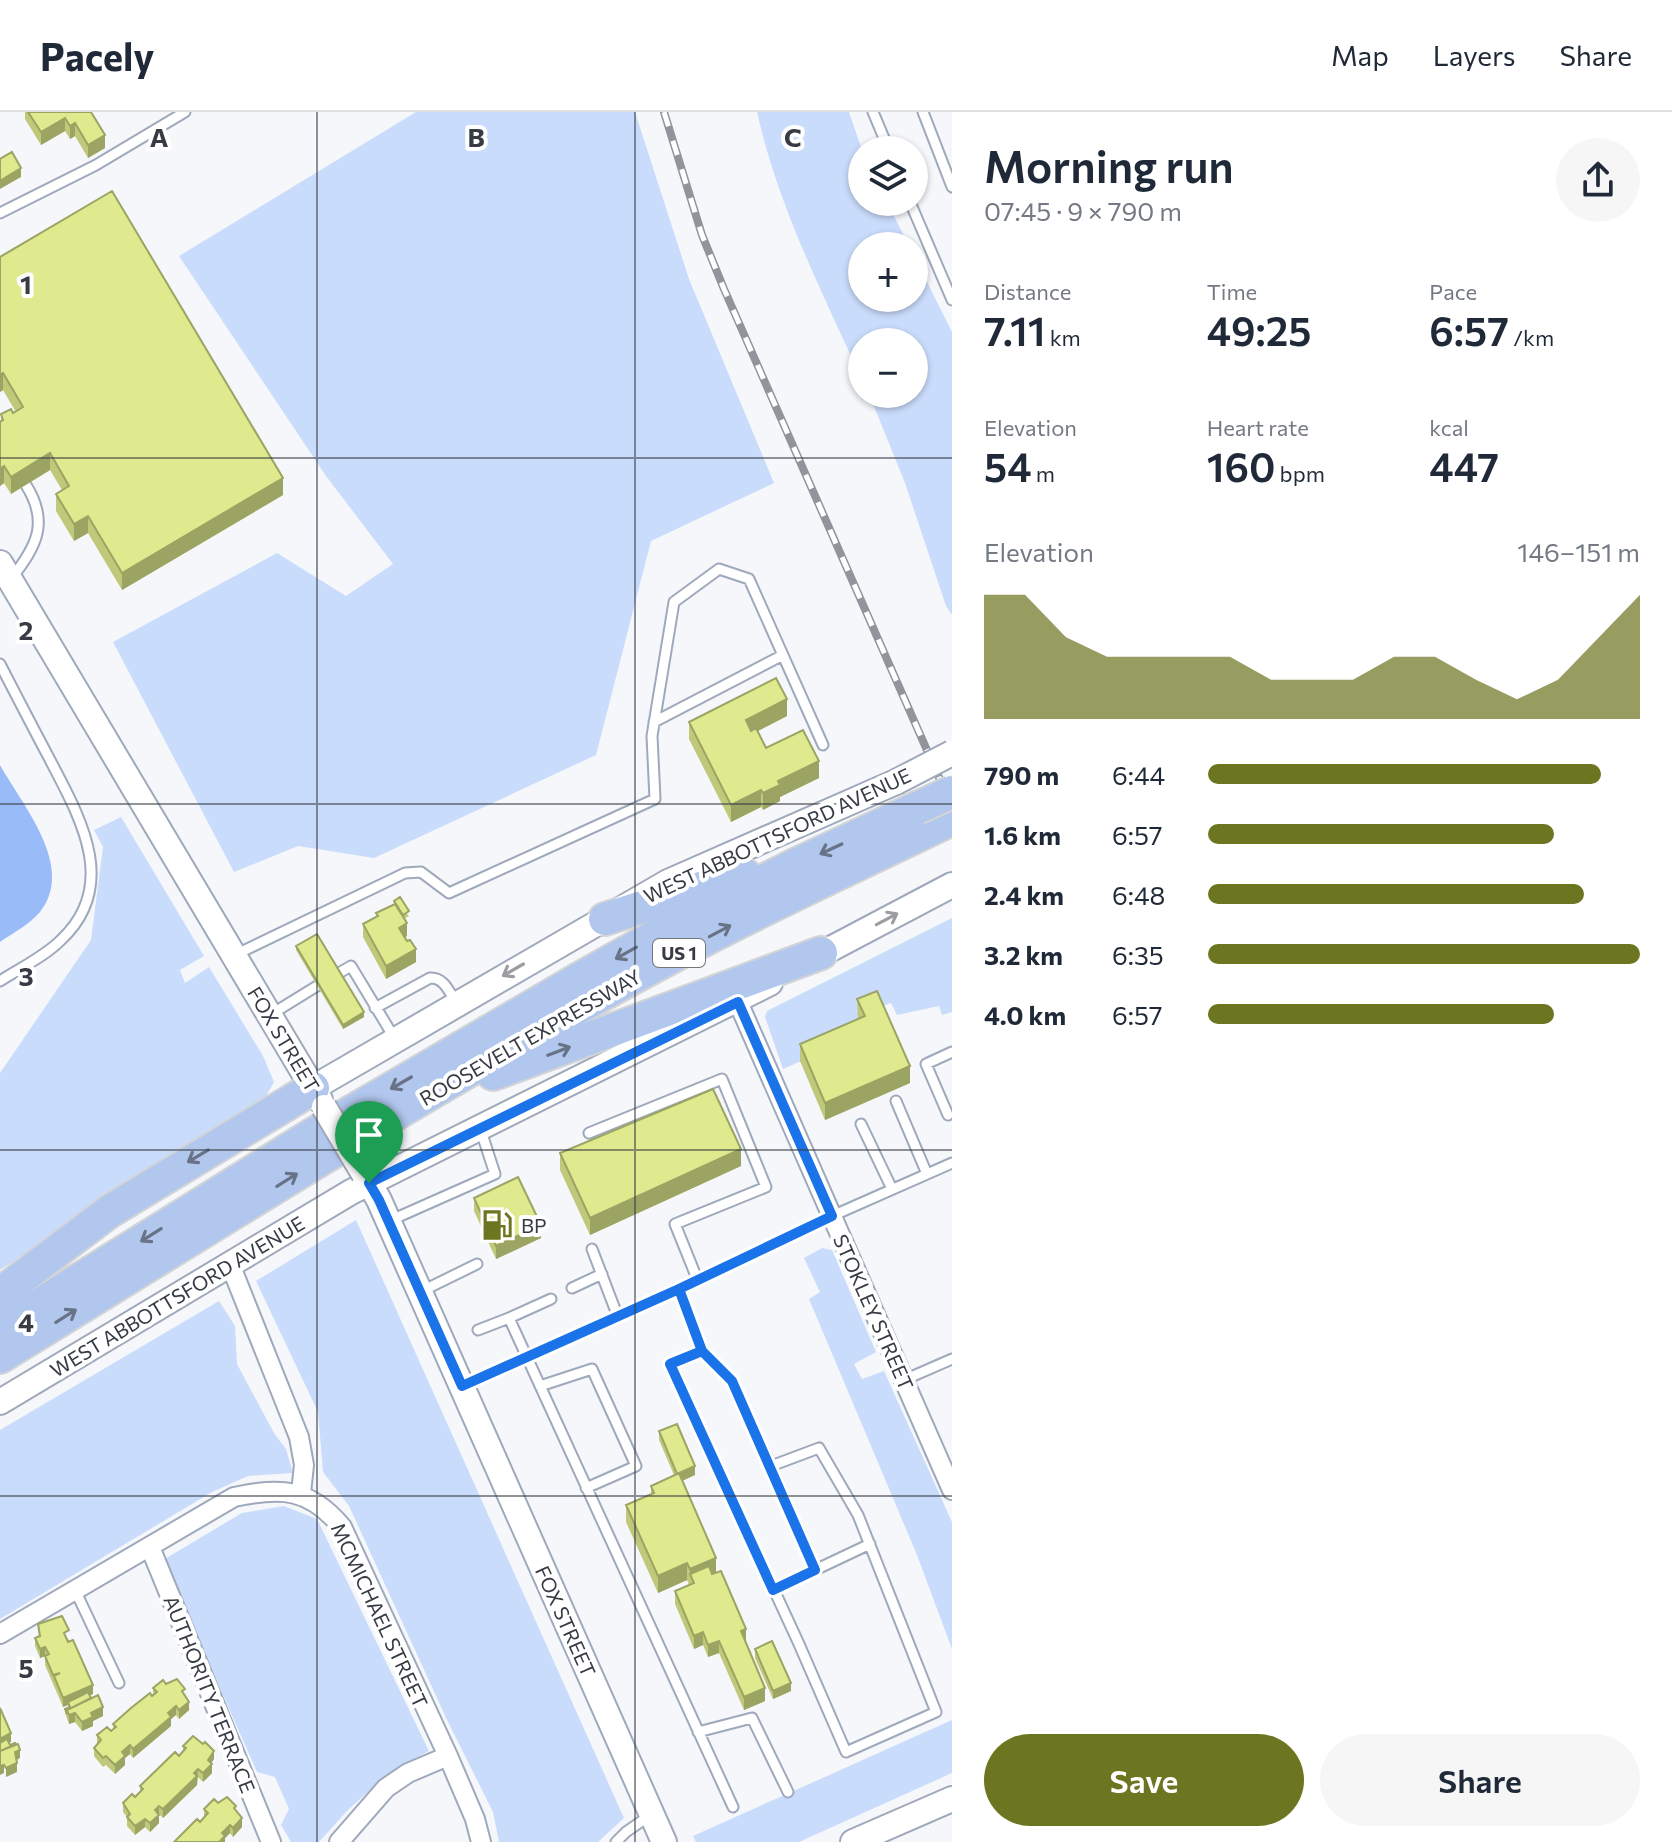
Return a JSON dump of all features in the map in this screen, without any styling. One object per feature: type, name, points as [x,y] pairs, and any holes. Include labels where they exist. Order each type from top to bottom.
[{"type":"highway","name":"ROOSEVELT EXPRESSWAY","points":[[0,1357],[432,1093],[673,956],[934,818],[952,792]]},
{"type":"highway","name":"ROOSEVELT EXPRESSWAY","points":[[0,1329],[312,1135],[661,933],[795,865],[934,818]]},
{"type":"highway","points":[[605,919],[741,874],[795,865]]},
{"type":"highway","points":[[432,1093],[542,1058],[821,953]]},
{"type":"highway","points":[[0,1294],[110,1211],[319,1098]]},
{"type":"street","name":"FOX STREET","points":[[5,572],[366,1178],[420,1292],[664,1842]]},
{"type":"street","name":"WEST ABBOTTSFORD AVENUE","points":[[319,1098],[395,1039],[668,882],[896,782],[952,753]]},
{"type":"street","name":"WEST ABBOTTSFORD AVENUE","points":[[0,1402],[366,1178],[480,1128],[738,1002],[821,953],[952,885]]},
{"type":"street","name":"STOKLEY STREET","points":[[738,1002],[952,1490]]},
{"type":"street","points":[[0,1634],[234,1497],[265,1490],[301,1493],[304,1465],[299,1437],[230,1264]]},
{"type":"street","name":"MCMICHAEL STREET","points":[[301,1493],[327,1509],[342,1527],[448,1756],[475,1819],[481,1842]]},
{"type":"street","name":"AUTHORITY TERRACE","points":[[150,1547],[271,1842]]},
{"type":"street","points":[[339,1842],[386,1788],[408,1773],[448,1756]]},
{"type":"street","points":[[853,1842],[952,1799]]},
{"type":"lane","points":[[0,213],[96,165],[185,112]]},
{"type":"lane","points":[[873,112],[883,136]]},
{"type":"lane","points":[[923,112],[952,187]]},
{"type":"lane","points":[[916,216],[952,300]]},
{"type":"lane","points":[[5,572],[32,551],[38,529],[38,509],[26,485]]},
{"type":"lane","points":[[234,956],[405,873],[421,872],[449,893],[655,799],[652,736],[674,602],[719,569],[749,579],[823,745]]},
{"type":"lane","points":[[654,722],[783,655]]},
{"type":"lane","points":[[0,664],[79,816],[90,852],[90,890],[83,908],[62,940],[0,981]]},
{"type":"lane","points":[[339,973],[351,966],[395,1039]]},
{"type":"lane","points":[[375,1008],[436,977],[456,1003]]},
{"type":"lane","points":[[270,1015],[317,986]]},
{"type":"lane","points":[[952,1052],[926,1064],[950,1114],[952,1126]]},
{"type":"lane","points":[[589,1133],[722,1079],[766,1187],[675,1224],[698,1281]]},
{"type":"lane","points":[[896,1101],[927,1174]]},
{"type":"lane","points":[[861,1124],[892,1189]]},
{"type":"lane","points":[[388,1221],[495,1174],[480,1128]]},
{"type":"lane","points":[[462,1386],[952,1163]]},
{"type":"lane","points":[[592,1249],[618,1317]]},
{"type":"lane","points":[[420,1292],[477,1264]]},
{"type":"lane","points":[[572,1288],[602,1274]]},
{"type":"lane","points":[[679,1289],[702,1351],[732,1381],[815,1570]]},
{"type":"lane","points":[[478,1330],[551,1299]]},
{"type":"lane","points":[[509,1318],[733,1807]]},
{"type":"lane","points":[[702,1351],[670,1364],[846,1752],[936,1712],[858,1515],[819,1448],[771,1466]]},
{"type":"lane","points":[[904,1380],[951,1362]]},
{"type":"lane","points":[[540,1386],[592,1369],[636,1466],[586,1488]]},
{"type":"lane","points":[[773,1590],[870,1544]]},
{"type":"lane","points":[[75,1590],[119,1683]]},
{"type":"lane","points":[[698,1732],[752,1718],[788,1792]]},
{"type":"lane","points":[[616,1842],[652,1814]]},
{"type":"shaded area","points":[[416,112],[635,112],[689,279],[774,483],[651,541],[596,755],[374,858],[298,846],[234,872],[113,642],[277,553],[346,596],[393,564],[326,476],[179,256]]},
{"type":"shaded area","points":[[757,112],[849,112],[857,136],[848,136],[848,216],[894,216],[902,232],[848,232],[848,312],[928,312],[928,284],[952,332],[952,615],[946,606],[905,483],[875,408],[928,408],[928,328],[848,328],[848,349],[789,215]]},
{"type":"shaded area","points":[[121,817],[204,956],[180,970],[185,983],[209,967],[263,1056],[274,1082],[262,1103],[0,1270],[0,1073],[91,940],[103,847],[94,830]]},
{"type":"shaded area","points":[[952,918],[952,1012],[942,1015],[939,1006],[897,1015],[891,1003],[877,1008],[865,1033],[783,1069],[765,1017],[767,1011]]},
{"type":"shaded area","points":[[356,1220],[624,1818],[598,1842],[499,1842],[493,1812],[447,1720],[349,1506],[323,1472],[318,1412],[256,1281]]},
{"type":"shaded area","points":[[822,1248],[832,1250],[876,1352],[854,1364],[862,1379],[884,1371],[952,1522],[952,1649],[917,1555],[809,1299],[820,1292],[804,1258]]},
{"type":"shaded area","points":[[219,1301],[235,1326],[237,1364],[274,1433],[286,1449],[293,1473],[248,1476],[212,1492],[0,1619],[0,1430]]},
{"type":"shaded area","points":[[284,1506],[317,1519],[429,1751],[389,1773],[348,1810],[319,1842],[291,1842],[281,1825],[289,1809],[275,1777],[257,1772],[163,1560],[242,1513]]},
{"type":"shaded area","points":[[952,1720],[952,1773],[799,1842],[696,1842],[693,1836]]},
{"type":"water","points":[[0,765],[42,837],[52,876],[50,894],[40,912],[0,942]]},
{"type":"building","points":[[28,112],[91,112],[105,135],[88,145],[75,123],[70,126],[65,118],[41,132]]},
{"type":"building","points":[[12,152],[21,168],[0,181],[0,159]]},
{"type":"building","points":[[112,191],[283,478],[122,573],[88,516],[74,524],[56,494],[69,486],[50,453],[11,477],[4,466],[0,469],[1,414],[11,409],[13,413],[23,407],[3,373],[0,375],[0,257]]},
{"type":"building","points":[[776,678],[787,699],[746,720],[751,731],[756,728],[766,748],[803,730],[819,761],[778,781],[780,785],[763,793],[761,790],[731,805],[689,722]]},
{"type":"building","points":[[400,897],[409,911],[403,915],[394,901]]},
{"type":"building","points":[[395,904],[407,923],[399,928],[416,949],[386,966],[363,924],[378,916],[376,913]]},
{"type":"building","points":[[317,934],[364,1012],[343,1025],[296,946]]},
{"type":"building","points":[[877,991],[910,1066],[825,1103],[800,1044],[865,1016],[857,999]]},
{"type":"building","points":[[713,1089],[741,1149],[590,1218],[560,1153]]},
{"type":"building","points":[[518,1177],[541,1225],[496,1246],[474,1198]]},
{"type":"building","points":[[677,1424],[695,1466],[677,1474],[659,1431]]},
{"type":"building","points":[[679,1473],[716,1558],[690,1569],[687,1563],[658,1576],[626,1505],[654,1493],[651,1486]]},
{"type":"building","points":[[709,1566],[712,1574],[721,1571],[746,1629],[741,1631],[765,1688],[744,1697],[719,1641],[708,1645],[703,1632],[694,1636],[675,1591],[694,1583],[690,1574]]},
{"type":"building","points":[[62,1616],[69,1630],[64,1633],[68,1642],[73,1640],[93,1685],[63,1698],[54,1676],[60,1673],[53,1675],[45,1656],[49,1654],[45,1647],[40,1649],[35,1638],[40,1636],[38,1624]]},
{"type":"building","points":[[772,1641],[791,1683],[773,1691],[755,1649]]},
{"type":"building","points":[[177,1679],[185,1689],[182,1691],[189,1702],[179,1710],[176,1706],[168,1713],[171,1717],[133,1749],[130,1745],[122,1752],[125,1756],[115,1765],[106,1756],[103,1758],[94,1748],[101,1740],[97,1735],[107,1727],[111,1731],[116,1727],[113,1724],[131,1708],[150,1693],[152,1696],[157,1692],[153,1688],[163,1680],[166,1684]]},
{"type":"building","points":[[88,1692],[91,1698],[67,1710],[67,1714],[65,1709],[70,1707],[68,1702]]},
{"type":"building","points":[[98,1695],[103,1707],[91,1713],[93,1717],[82,1722],[75,1713],[69,1715],[67,1710]]},
{"type":"building","points":[[0,1708],[11,1733],[0,1739]]},
{"type":"building","points":[[193,1736],[214,1751],[208,1760],[212,1764],[203,1773],[198,1769],[194,1773],[197,1776],[163,1809],[159,1806],[155,1810],[159,1815],[150,1823],[145,1819],[135,1826],[127,1817],[130,1814],[123,1803],[132,1794],[135,1797],[143,1789],[140,1786],[175,1752],[179,1756],[186,1748],[183,1746]]},
{"type":"building","points":[[7,1739],[10,1745],[16,1744],[0,1751],[0,1743]]},
{"type":"building","points":[[18,1744],[20,1750],[15,1752],[17,1763],[6,1768],[0,1766],[0,1751]]},
{"type":"building","points":[[227,1797],[242,1818],[233,1828],[230,1825],[222,1833],[225,1836],[219,1842],[174,1842],[197,1819],[200,1822],[208,1813],[204,1809],[214,1799],[218,1803]]},
{"type":"railway","points":[[664,112],[702,235],[724,289],[952,807]]},
{"type":"place","name":"BP","points":[[497,1225]]},
{"type":"route","points":[[369,1183],[462,1386],[679,1289],[702,1351],[732,1381],[815,1570],[773,1590],[670,1364],[702,1351],[679,1289],[832,1216],[738,1002],[369,1183]]}]
